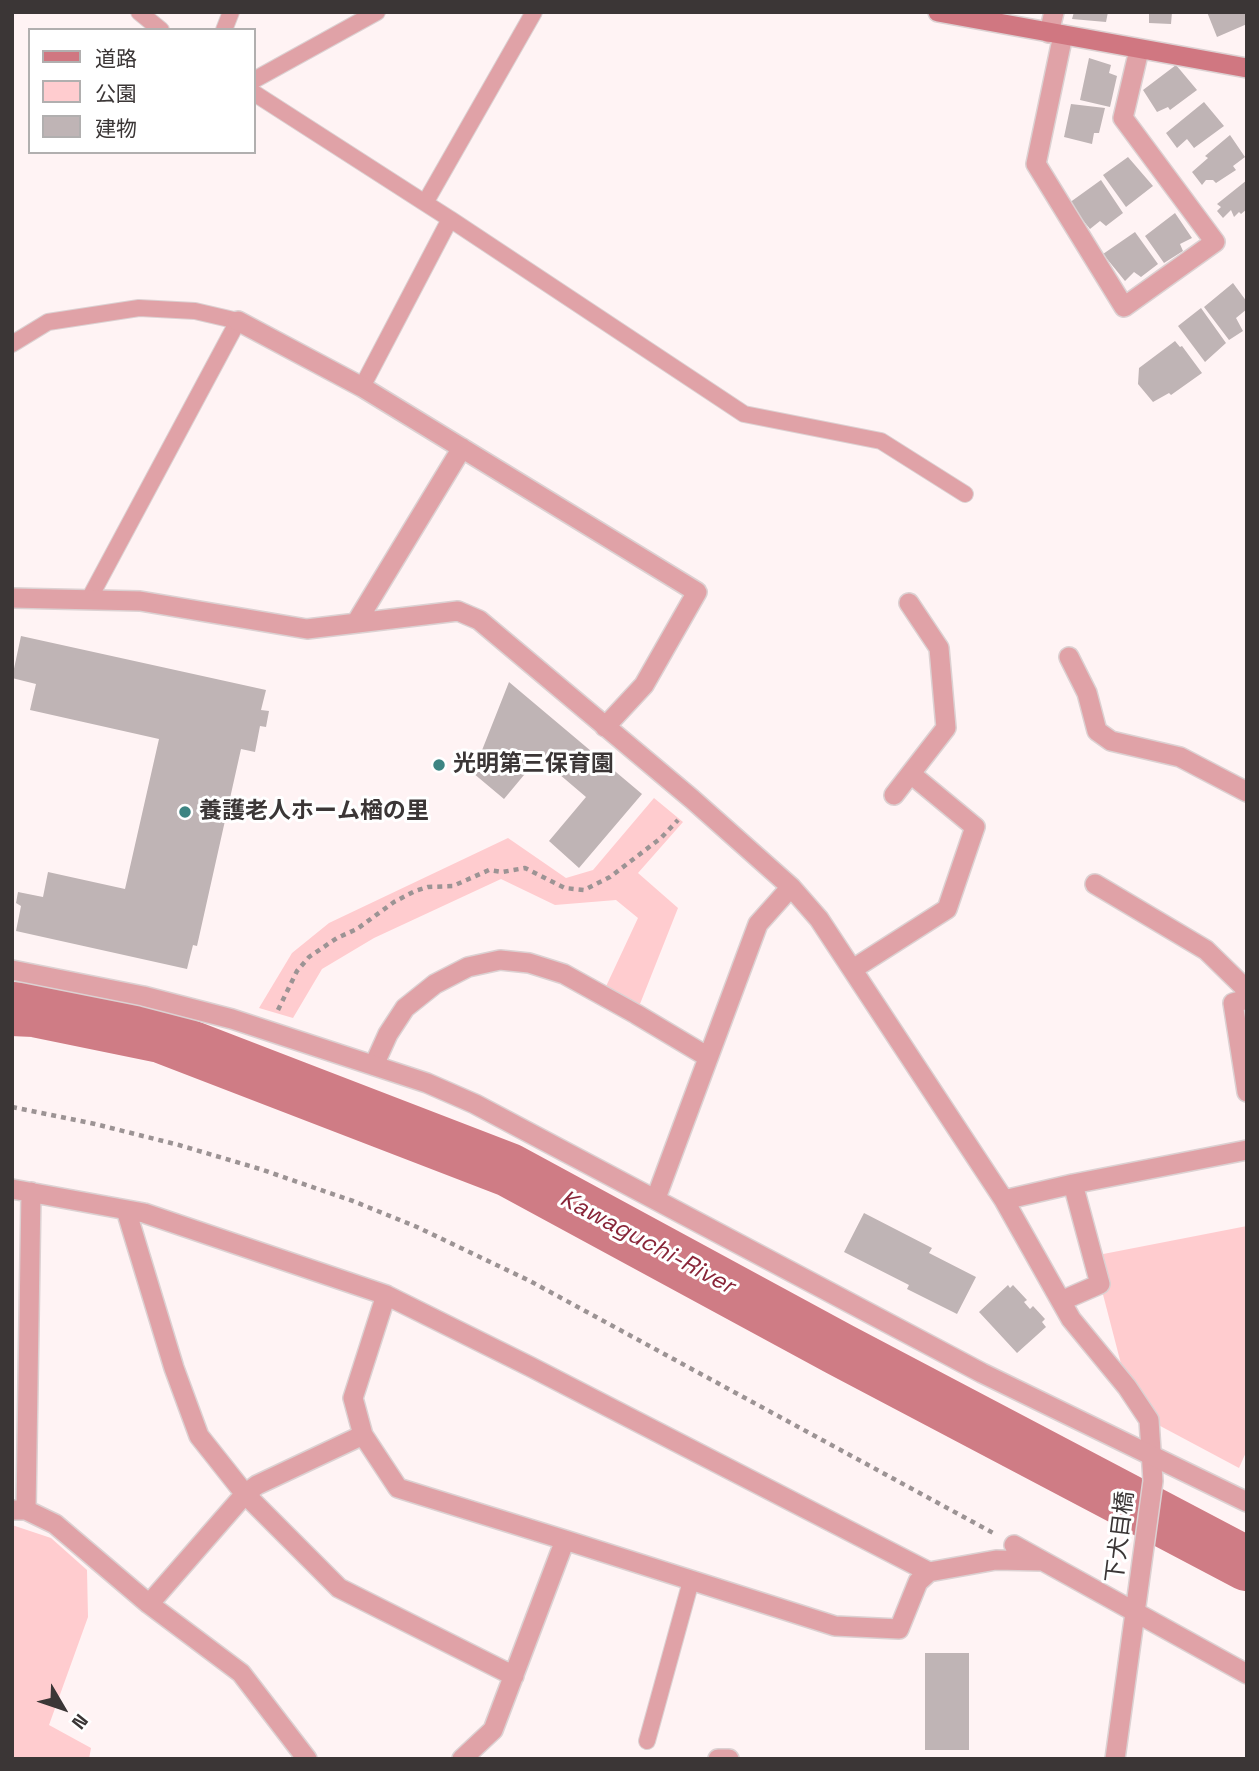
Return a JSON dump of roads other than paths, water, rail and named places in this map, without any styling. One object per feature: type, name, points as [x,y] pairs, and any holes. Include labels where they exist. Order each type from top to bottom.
[{"type":"main road","points":[[938,12],[1247,68]]},
{"type":"street","points":[[1054,12],[1056,34],[1036,164],[1124,307],[1215,242],[1123,118],[1139,50]]},
{"type":"street","points":[[237,321],[362,387],[697,592],[644,685],[605,727]]},
{"type":"street","points":[[356,623],[462,449]]},
{"type":"street","name":"下犬目橋","points":[[12,598],[140,601],[307,629],[458,611],[479,620],[792,887],[819,919],[853,969],[1004,1200],[1071,1319],[1127,1387],[1149,1420],[1153,1480],[1115,1759]]},
{"type":"street","points":[[894,795],[947,728],[939,648],[909,603]]},
{"type":"street","points":[[1069,657],[1087,693],[1097,731],[1111,741],[1180,757],[1247,792]]},
{"type":"street","points":[[853,969],[947,909],[975,827],[911,774]]},
{"type":"street","points":[[1095,884],[1206,950],[1247,990]]},
{"type":"street","points":[[656,1198],[758,924],[792,887]]},
{"type":"street","points":[[374,1065],[388,1034],[405,1008],[435,984],[468,967],[500,960],[529,963],[564,974],[708,1057]]},
{"type":"street","points":[[12,970],[143,996],[220,1016],[427,1083],[475,1104],[656,1198],[982,1373],[1247,1502]]},
{"type":"street","points":[[1246,1084],[1233,1003],[1247,999]]},
{"type":"street","points":[[1004,1200],[1247,1150]]},
{"type":"street","points":[[1061,1301],[1100,1283],[1073,1184]]},
{"type":"street","points":[[307,1759],[241,1673],[149,1604],[55,1524],[19,1510],[22,1191],[144,1213],[386,1295],[544,1373],[929,1572]]},
{"type":"street","points":[[126,1210],[174,1367],[199,1436],[245,1494],[338,1588],[514,1676]]},
{"type":"street","points":[[386,1295],[353,1398],[363,1435],[398,1488],[835,1626],[899,1629],[918,1582],[929,1572],[996,1560],[1042,1561]]},
{"type":"street","points":[[149,1604],[245,1494],[257,1485],[363,1435]]},
{"type":"street","points":[[462,1759],[493,1730],[565,1540]]},
{"type":"street","points":[[1014,1545],[1136,1606],[1247,1674]]},
{"type":"street","points":[[718,1759],[729,1759]]},
{"type":"lane","points":[[139,12],[159,28]]},
{"type":"lane","points":[[256,79],[377,12]]},
{"type":"lane","points":[[425,203],[534,12]]},
{"type":"lane","points":[[256,94],[744,414],[881,441],[965,494]]},
{"type":"lane","points":[[362,387],[450,219]]},
{"type":"lane","points":[[12,344],[48,322],[139,307],[195,312],[237,321],[88,601]]},
{"type":"lane","points":[[647,1741],[691,1581]]},
{"type":"waterway","name":"Kawaguchi-River","points":[[12,1009],[34,1010],[161,1036],[509,1170],[839,1349],[1247,1564]]},
{"type":"place","name":"光明第三保育園","points":[[439,765]]},
{"type":"place","name":"養護老人ホーム楢の里","points":[[185,812]]}]
